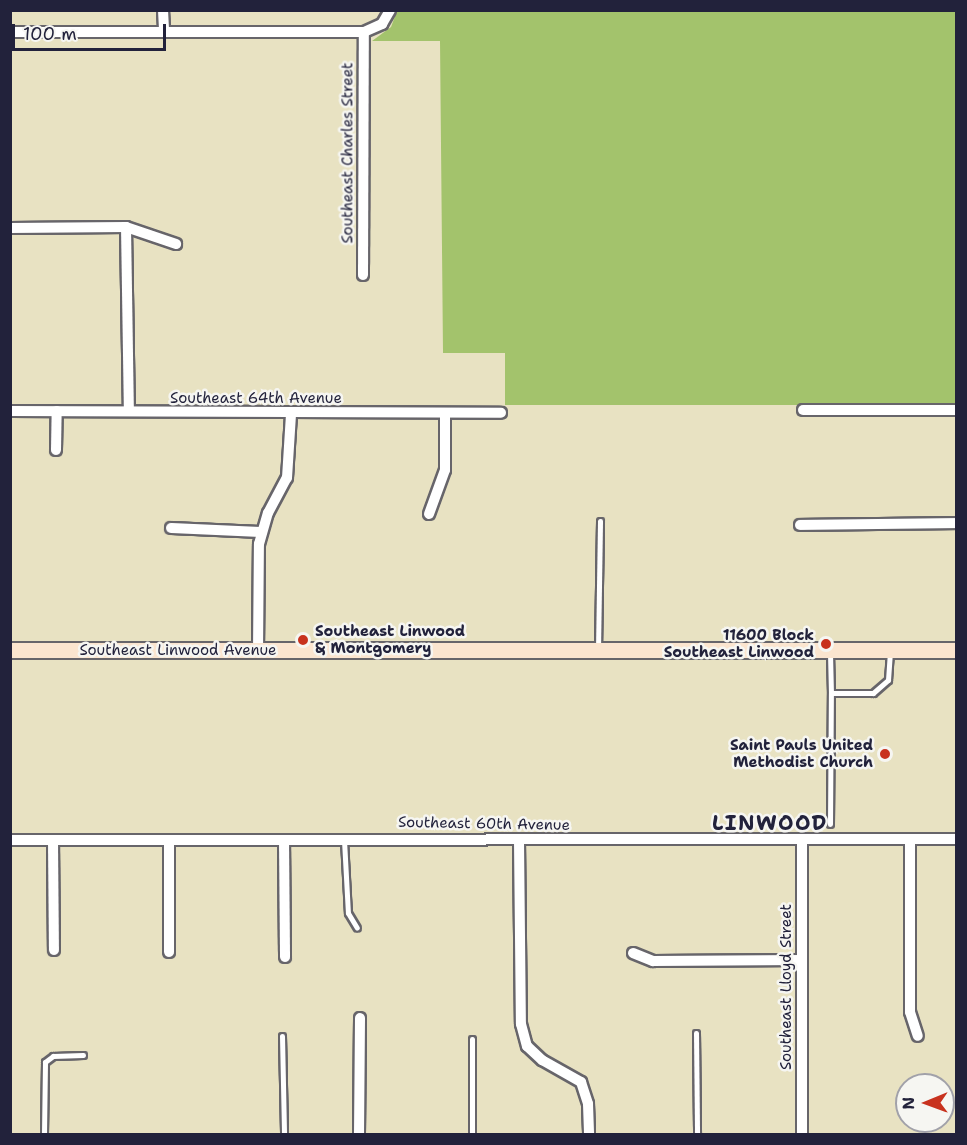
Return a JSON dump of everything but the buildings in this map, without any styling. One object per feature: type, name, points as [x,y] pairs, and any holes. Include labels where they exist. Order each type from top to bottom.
[{"type":"main road","name":"Southeast Linwood Avenue","points":[[10,650],[957,650]]},
{"type":"street","points":[[163,10],[164,31]]},
{"type":"street","points":[[10,32],[364,32],[382,24],[390,10]]},
{"type":"street","name":"Southeast Charles Street","points":[[363,275],[364,32]]},
{"type":"street","points":[[10,228],[126,227],[176,244]]},
{"type":"street","points":[[126,227],[129,411]]},
{"type":"street","points":[[803,410],[957,410]]},
{"type":"street","name":"Southeast 64th Avenue","points":[[10,411],[291,414],[501,413]]},
{"type":"street","points":[[56,450],[57,411]]},
{"type":"street","points":[[258,651],[261,532],[287,477],[291,414]]},
{"type":"street","points":[[429,514],[445,470],[445,414]]},
{"type":"street","points":[[800,525],[957,524]]},
{"type":"street","points":[[171,528],[261,532]]},
{"type":"street","name":"Southeast 60th Avenue","points":[[10,840],[53,842],[344,839],[519,841],[957,839]]},
{"type":"street","name":"Southeast Lloyd Street","points":[[802,839],[802,1134]]},
{"type":"street","points":[[910,839],[910,1012],[918,1036]]},
{"type":"street","points":[[284,840],[285,957]]},
{"type":"street","points":[[169,841],[169,952]]},
{"type":"street","points":[[519,841],[521,1024],[527,1046],[542,1060],[581,1082],[588,1104],[589,1134]]},
{"type":"street","points":[[53,842],[54,950]]},
{"type":"street","points":[[633,953],[653,961],[802,960]]},
{"type":"street","points":[[359,1134],[360,1018]]},
{"type":"lane","points":[[597,651],[600,521]]},
{"type":"lane","points":[[830,651],[830,824]]},
{"type":"lane","points":[[831,693],[873,693],[881,688],[888,680],[890,651]]},
{"type":"lane","points":[[344,839],[347,906],[357,928]]},
{"type":"lane","points":[[696,1033],[697,1134]]},
{"type":"lane","points":[[282,1036],[284,1134]]},
{"type":"lane","points":[[471,1038],[472,1134]]},
{"type":"lane","points":[[44,1134],[45,1062],[53,1056],[83,1055]]},
{"type":"green space","points":[[397,11],[956,11],[956,405],[505,405],[505,353],[443,353],[440,41],[372,41],[391,27]]},
{"type":"place","name":"Southeast Linwood & Montgomery","points":[[303,640]]},
{"type":"place","name":"11600 Block Southeast Linwood","points":[[826,644]]},
{"type":"place","name":"Saint Pauls United Methodist Church","points":[[885,754]]},
{"type":"district","name":"LINWOOD","points":[[770,823]]}]
